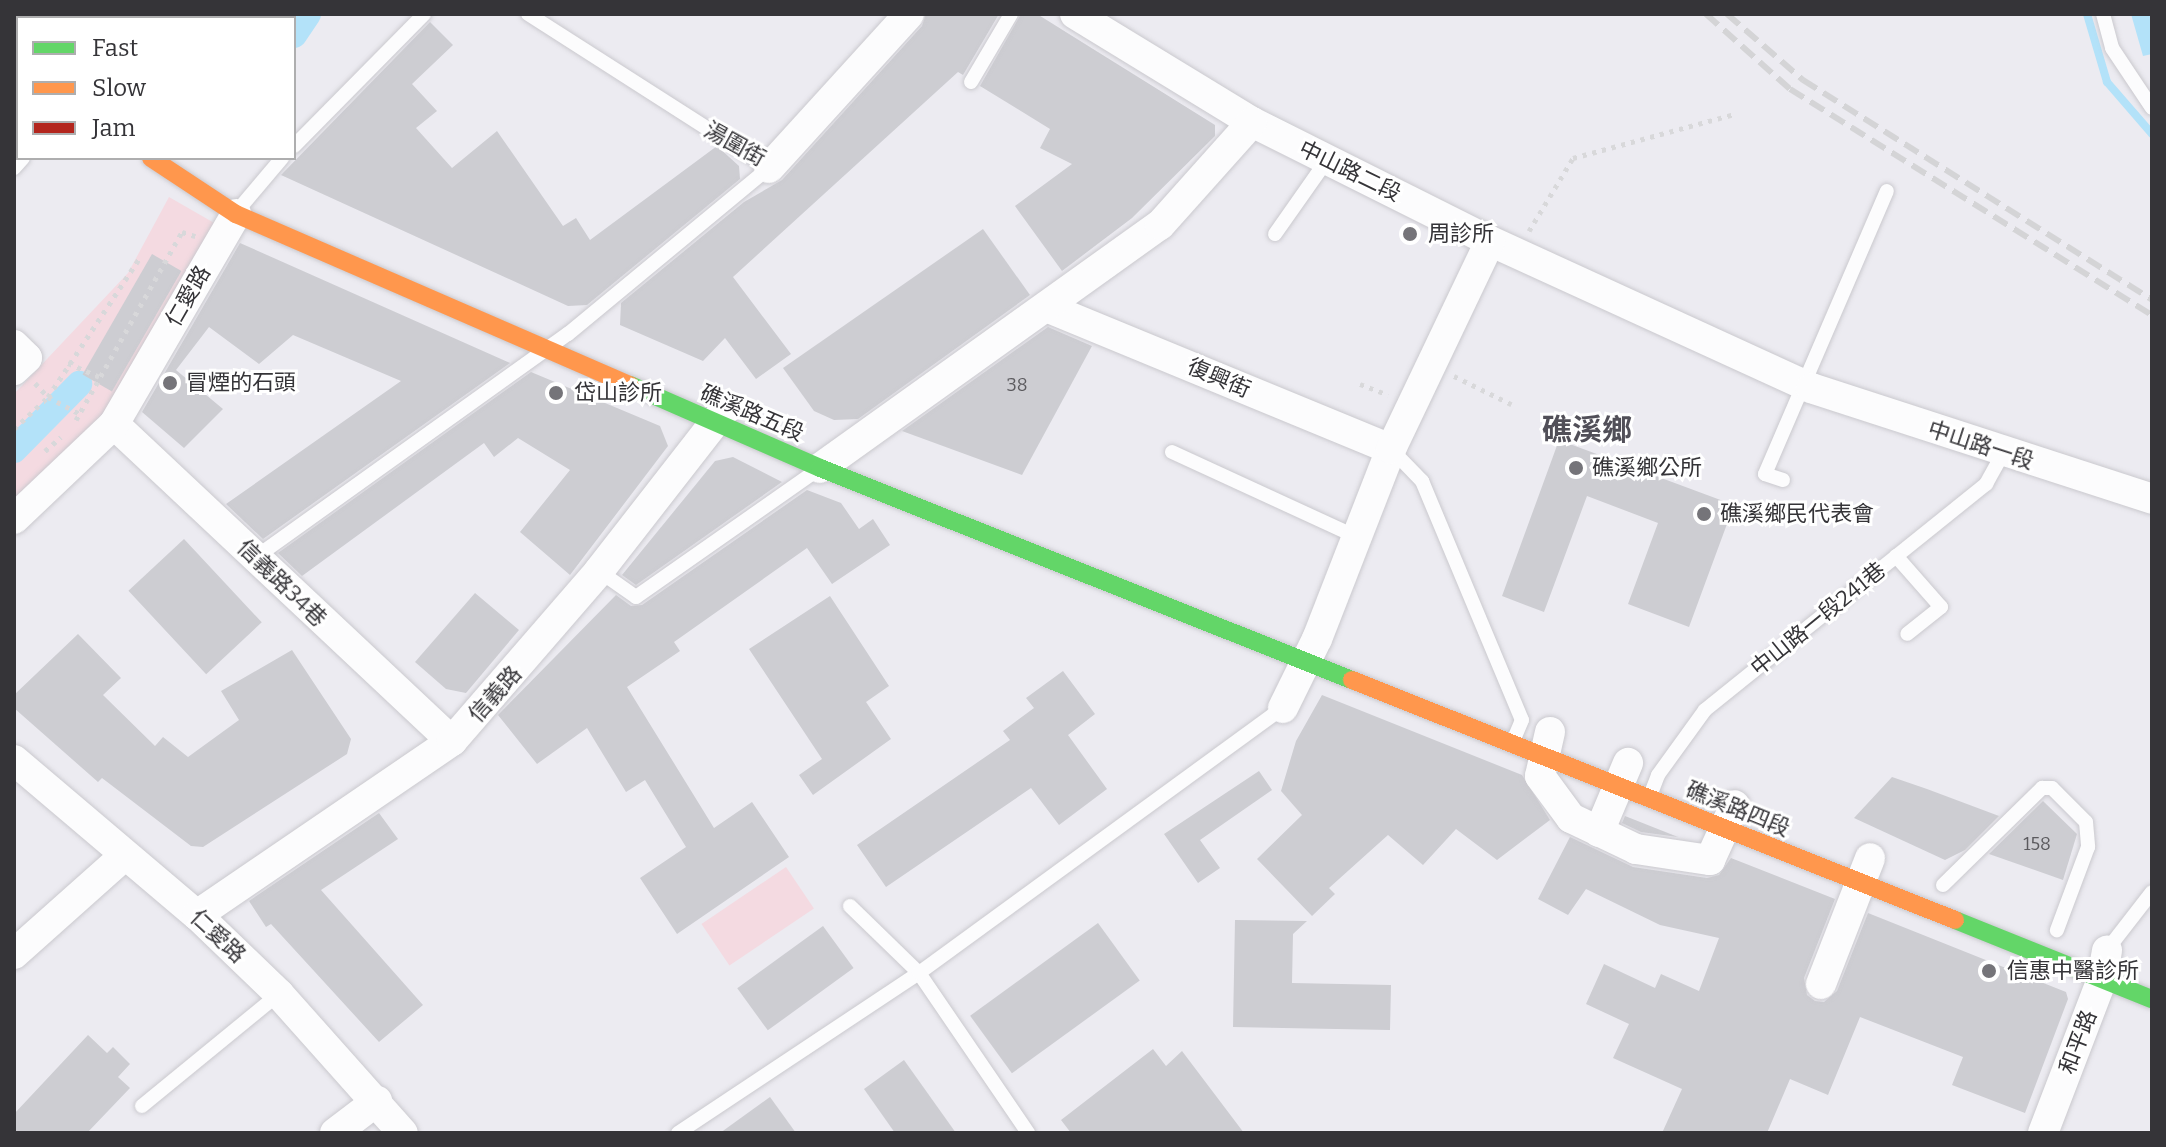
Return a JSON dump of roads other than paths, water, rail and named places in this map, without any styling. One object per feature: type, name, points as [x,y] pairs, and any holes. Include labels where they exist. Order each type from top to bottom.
[{"type":"main road","name":"礁溪路五段","points":[[156,160],[242,196],[544,350],[725,409],[824,454],[1315,645]]},
{"type":"main road","name":"礁溪路五段","points":[[242,196],[279,203]]},
{"type":"main road","name":"礁溪路五段","points":[[824,454],[870,465]]},
{"type":"main road","name":"礁溪路四段","points":[[1315,645],[1511,745],[1552,742]]},
{"type":"main road","name":"礁溪路四段","points":[[1493,709],[1522,720],[1552,742],[1620,769],[1658,775],[1684,785]]},
{"type":"main road","name":"礁溪路四段","points":[[1620,769],[1649,800],[1733,811],[2113,963]]},
{"type":"main road","name":"礁溪路四段","points":[[2050,927],[2113,963],[2152,999]]},
{"type":"street","name":"湯圍街","points":[[769,168],[909,14]]},
{"type":"street","name":"中山路二段","points":[[1075,14],[1252,122],[1503,247],[1806,386]]},
{"type":"street","points":[[824,454],[1046,307],[1160,225],[1252,122]]},
{"type":"street","name":"仁愛路","points":[[14,519],[114,424],[219,243],[242,196]]},
{"type":"street","points":[[1283,708],[1315,645],[1391,449],[1431,365],[1503,247]]},
{"type":"street","name":"復興街","points":[[1046,307],[1391,449]]},
{"type":"street","points":[[14,345],[27,358],[14,370]]},
{"type":"street","name":"中山路一段","points":[[1806,386],[2003,453],[2152,499]]},
{"type":"street","name":"信義路","points":[[197,915],[452,741],[599,571],[725,409]]},
{"type":"street","name":"信義路34巷","points":[[114,424],[452,741]]},
{"type":"street","points":[[1552,742],[1540,776],[1571,818],[1636,849],[1710,860],[1733,811]]},
{"type":"street","name":"仁愛路","points":[[14,760],[197,915],[279,994],[403,1133]]},
{"type":"street","points":[[1599,832],[1620,769]]},
{"type":"street","points":[[14,954],[125,855]]},
{"type":"street","points":[[1821,984],[1868,864]]},
{"type":"street","name":"和平路","points":[[2043,1133],[2113,963]]},
{"type":"street","points":[[335,1133],[377,1101]]},
{"type":"lane","points":[[296,144],[424,14]]},
{"type":"lane","name":"湯圍街","points":[[528,14],[769,168]]},
{"type":"lane","points":[[971,82],[1011,14]]},
{"type":"lane","points":[[2103,14],[2112,48],[2152,108]]},
{"type":"lane","points":[[242,196],[280,160]]},
{"type":"lane","points":[[1275,234],[1327,160]]},
{"type":"lane","points":[[256,557],[568,334],[769,168]]},
{"type":"lane","points":[[1783,480],[1765,474],[1806,386],[1887,191]]},
{"type":"lane","points":[[1391,449],[1422,481],[1522,720],[1511,745]]},
{"type":"lane","points":[[1172,452],[1357,537]]},
{"type":"lane","name":"中山路一段241巷","points":[[1649,800],[1658,775],[1705,710],[1986,484],[2003,453]]},
{"type":"lane","points":[[599,571],[636,597],[824,454]]},
{"type":"lane","points":[[1896,556],[1941,607],[1907,634]]},
{"type":"lane","points":[[678,1133],[919,973],[1283,708]]},
{"type":"lane","points":[[1943,885],[2042,788],[2052,788],[2086,822],[2088,847],[2050,927]]},
{"type":"lane","points":[[2113,963],[2148,900]]},
{"type":"lane","points":[[850,906],[919,973],[1028,1133]]},
{"type":"lane","points":[[142,1106],[279,994]]},
{"type":"water","points":[[2131,14],[2152,14],[2152,54],[2143,56]]},
{"type":"waterway","points":[[296,32],[308,14]]},
{"type":"waterway","points":[[2087,14],[2107,82],[2152,134]]},
{"type":"waterway","points":[[14,450],[79,384]]},
{"type":"railway","points":[[1706,14],[1790,89],[2152,315]]},
{"type":"railway","points":[[1727,14],[1803,80],[2152,300]]},
{"type":"place","name":"周診所","points":[[1410,234]]},
{"type":"place","name":"冒煙的石頭","points":[[170,383]]},
{"type":"place","name":"岱山診所","points":[[556,393]]},
{"type":"place","name":"礁溪鄉公所","points":[[1576,468]]},
{"type":"place","name":"礁溪鄉民代表會","points":[[1704,514]]},
{"type":"place","name":"信惠中醫診所","points":[[1989,971]]},
{"type":"district","name":"礁溪鄉","points":[[1587,430]]}]
